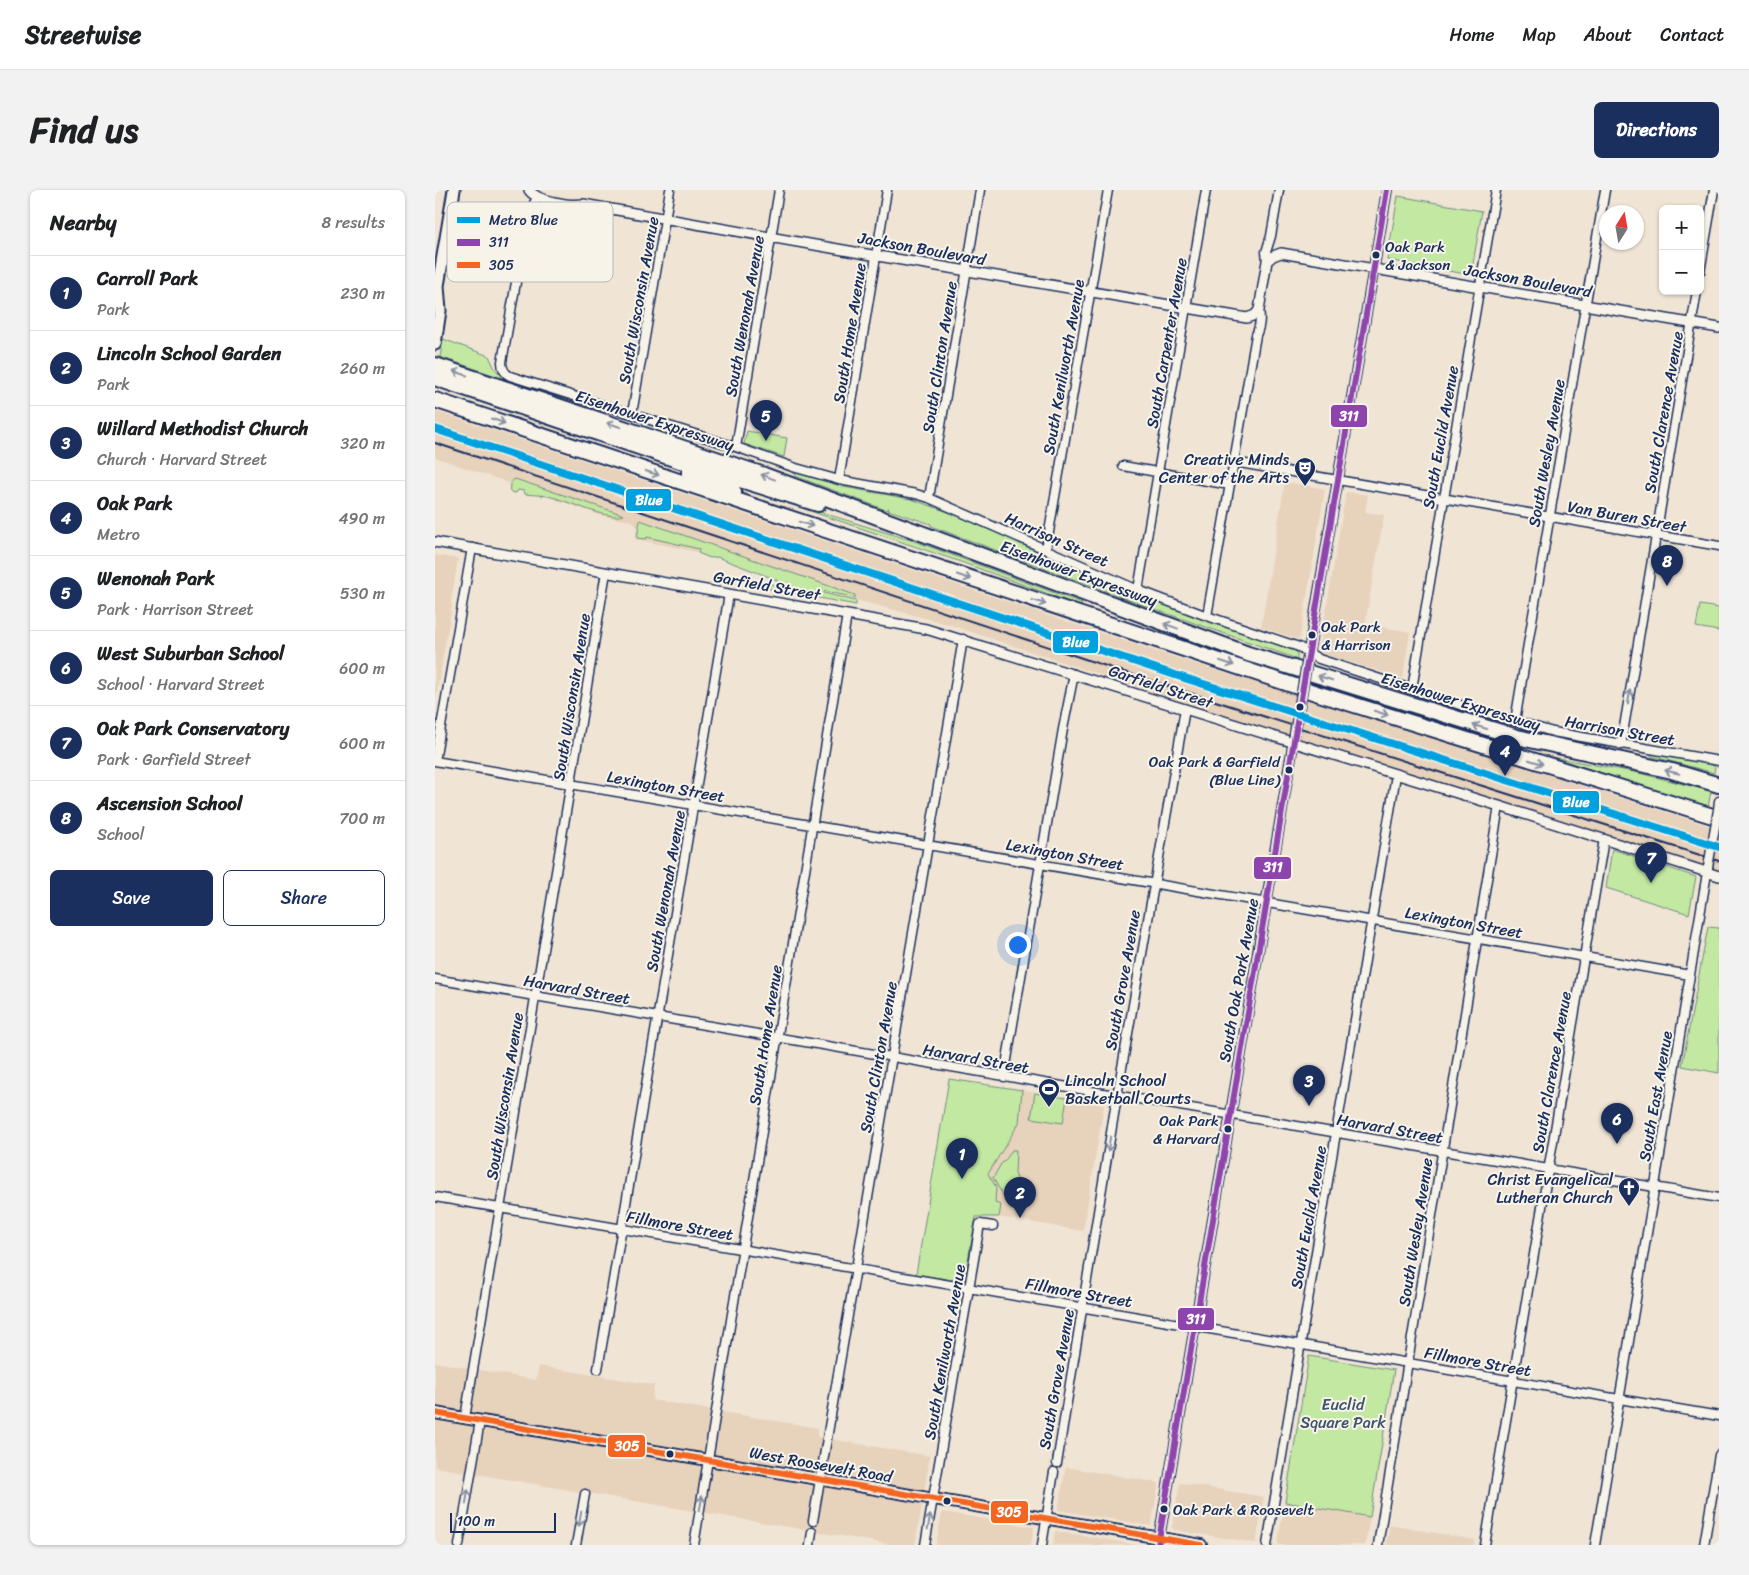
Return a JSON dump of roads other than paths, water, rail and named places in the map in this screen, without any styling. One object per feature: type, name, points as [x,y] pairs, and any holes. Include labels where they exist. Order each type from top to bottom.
[{"type":"highway","name":"Eisenhower Expressway","points":[[435,365],[756,472],[1248,654],[1517,737],[1672,771],[1719,785]]},
{"type":"highway","points":[[435,378],[725,476],[817,504],[863,512]]},
{"type":"highway","points":[[435,388],[687,472],[731,490],[760,509]]},
{"type":"highway","points":[[435,400],[1316,693],[1718,814]]},
{"type":"main road","points":[[436,340],[440,311],[437,290],[447,231]]},
{"type":"main road","name":"West Roosevelt Road","points":[[435,1413],[1046,1518],[1158,1541],[1201,1545]]},
{"type":"street","points":[[529,190],[538,194]]},
{"type":"street","name":"South Wisconsin Avenue","points":[[632,414],[670,190]]},
{"type":"street","name":"South Wenonah Avenue","points":[[736,447],[779,190]]},
{"type":"street","name":"South Home Avenue","points":[[839,480],[887,190]]},
{"type":"street","name":"South Clinton Avenue","points":[[929,498],[980,190]]},
{"type":"street","name":"South Kenilworth Avenue","points":[[1046,549],[1108,190]]},
{"type":"street","name":"South Carpenter Avenue","points":[[1138,590],[1206,190]]},
{"type":"street","points":[[1207,616],[1256,335],[1261,318],[1257,313],[1270,259],[1266,252],[1271,236],[1279,190]]},
{"type":"street","name":"South Oak Park Avenue","points":[[1158,1541],[1387,190]]},
{"type":"street","name":"South Euclid Avenue","points":[[1412,689],[1496,190]]},
{"type":"street","name":"South Wesley Avenue","points":[[1515,721],[1605,190]]},
{"type":"street","points":[[1704,250],[1714,190]]},
{"type":"street","name":"Jackson Boulevard","points":[[538,194],[566,202]]},
{"type":"street","name":"Jackson Boulevard","points":[[613,209],[1247,318],[1257,313]]},
{"type":"street","name":"Jackson Boulevard","points":[[1270,259],[1287,254],[1719,328]]},
{"type":"street","name":"Harrison Street","points":[[516,282],[502,367],[506,374],[510,376],[736,447],[796,468],[839,480],[929,498],[1138,590],[1299,647],[1319,659],[1412,689],[1515,721],[1573,736],[1719,761]]},
{"type":"street","name":"South Clarence Avenue","points":[[1621,745],[1696,295]]},
{"type":"street","name":"Van Buren Street","points":[[1234,462],[1719,546]]},
{"type":"street","points":[[1123,466],[1230,485]]},
{"type":"street","name":"Garfield Street","points":[[435,542],[926,629],[1294,741],[1396,775],[1707,870],[1719,876]]},
{"type":"street","points":[[435,761],[472,548]]},
{"type":"street","name":"South Wisconsin Avenue","points":[[465,1418],[606,572]]},
{"type":"street","name":"South Wenonah Avenue","points":[[598,1370],[729,594]]},
{"type":"street","name":"South Home Avenue","points":[[694,1545],[847,615]]},
{"type":"street","name":"South Clinton Avenue","points":[[813,1521],[963,639]]},
{"type":"street","points":[[1004,1077],[1039,864],[1074,674]]},
{"type":"street","name":"South Grove Avenue","points":[[1057,1464],[1117,1096],[1185,709]]},
{"type":"street","name":"Lexington Street","points":[[435,761],[1690,975]]},
{"type":"street","name":"South Euclid Avenue","points":[[1267,1545],[1396,775]]},
{"type":"street","name":"South East Avenue","points":[[1595,1545],[1719,800]]},
{"type":"street","name":"South Wesley Avenue","points":[[1377,1545],[1499,806]]},
{"type":"street","name":"South Clarence Avenue","points":[[1485,1545],[1604,839]]},
{"type":"street","name":"Harvard Street","points":[[435,979],[1719,1198]]},
{"type":"street","name":"Fillmore Street","points":[[435,1197],[1719,1416]]},
{"type":"street","name":"South Kenilworth Avenue","points":[[925,1545],[980,1224],[993,1226]]},
{"type":"street","points":[[459,1545],[480,1421]]},
{"type":"street","points":[[1704,1545],[1719,1456]]},
{"type":"street","points":[[1042,1545],[1054,1472]]},
{"type":"street","points":[[576,1545],[585,1494]]},
{"type":"street","points":[[810,1545],[812,1532]]},
{"type":"railway","points":[[435,443],[1124,672],[1719,861]]},
{"type":"metro line","name":"Blue","points":[[435,429],[1175,675],[1719,847]]},
{"type":"place","name":"Oak Park & Jackson","points":[[1376,255]]},
{"type":"place","name":"Wenonah Park","points":[[766,441]]},
{"type":"place","name":"Creative Minds Center of the Arts","points":[[1305,487]]},
{"type":"place","name":"Ascension School","points":[[1667,586]]},
{"type":"place","name":"Oak Park & Harrison","points":[[1312,635]]},
{"type":"place","name":"Oak Park & Garfield (Blue Line)","points":[[1289,770]]},
{"type":"place","name":"Oak Park","points":[[1505,776]]},
{"type":"place","name":"Oak Park Conservatory","points":[[1651,883]]},
{"type":"place","name":"Willard Methodist Church","points":[[1309,1106]]},
{"type":"place","name":"Lincoln School Basketball Courts","points":[[1049,1108]]},
{"type":"place","name":"Oak Park & Harvard","points":[[1228,1129]]},
{"type":"place","name":"West Suburban School","points":[[1617,1144]]},
{"type":"place","name":"Carroll Park","points":[[962,1179]]},
{"type":"place","name":"Christ Evangelical Lutheran Church","points":[[1629,1207]]},
{"type":"place","name":"Lincoln School Garden","points":[[1020,1218]]},
{"type":"place","name":"Oak Park & Roosevelt","points":[[1164,1509]]},
{"type":"park label","name":"Euclid Square Park","points":[[1343,1413]]}]
